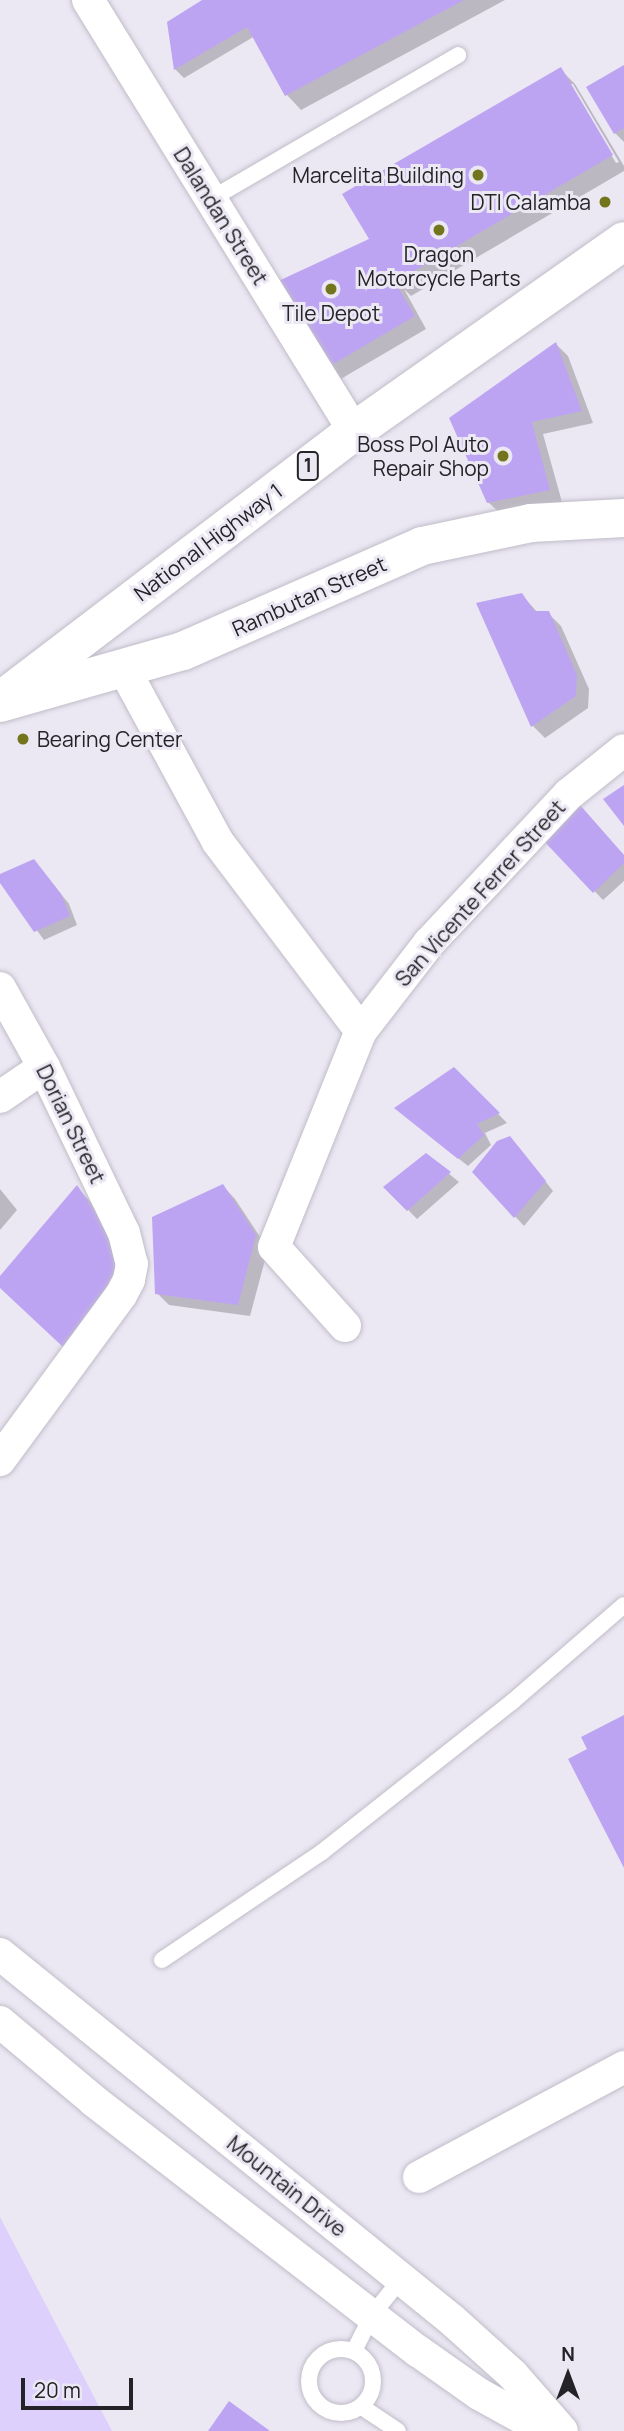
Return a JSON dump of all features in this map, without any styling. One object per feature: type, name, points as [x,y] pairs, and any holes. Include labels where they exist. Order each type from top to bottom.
[{"type":"main road","name":"National Highway 1","points":[[0,702],[354,431],[624,241]]},
{"type":"main road","name":"Rambutan Street","points":[[0,702],[183,651],[422,546],[530,523],[624,518]]},
{"type":"street","name":"Dalandan Street","points":[[88,0],[354,431]]},
{"type":"street","points":[[124,669],[218,842],[362,1031]]},
{"type":"street","name":"San Vicente Ferrer Street","points":[[345,1326],[274,1247],[362,1031],[429,943],[569,794],[624,750]]},
{"type":"street","name":"Dorian Street","points":[[0,988],[44,1067],[124,1233],[132,1264],[121,1295],[0,1460]]},
{"type":"street","points":[[0,1097],[44,1067]]},
{"type":"street","name":"Mountain Drive","points":[[0,1954],[401,2279],[513,2375],[550,2428]]},
{"type":"street","name":"Mountain Drive","points":[[0,2022],[94,2101],[479,2394],[550,2428]]},
{"type":"street","points":[[419,2177],[624,2067]]},
{"type":"street","points":[[209,2188],[248,2154]]},
{"type":"lane","points":[[211,199],[458,55]]},
{"type":"lane","points":[[162,1960],[322,1852],[512,1702],[624,1605]]},
{"type":"lane","points":[[354,2351],[372,2315],[401,2279]]},
{"type":"lane","points":[[331,2350],[354,2351],[368,2361],[374,2377],[372,2394],[362,2407],[340,2415],[319,2407],[308,2386],[313,2364],[331,2350]]},
{"type":"lane","points":[[362,2407],[398,2431]]},
{"type":"shaded area","points":[[0,2217],[47,2307],[112,2431],[0,2431]]},
{"type":"building","points":[[202,0],[464,0],[285,96],[247,27],[174,70],[167,22]]},
{"type":"building","points":[[624,65],[624,128],[614,134],[586,87]]},
{"type":"building","name":"Marcelita Building","points":[[561,67],[613,155],[395,282],[415,316],[325,369],[274,283],[369,239],[342,194]]},
{"type":"building","name":"Boss Pol Auto Repair Shop","points":[[556,342],[582,411],[532,422],[550,490],[487,503],[449,418]]},
{"type":"building","points":[[522,593],[534,611],[549,611],[577,675],[576,696],[531,727],[476,603]]},
{"type":"building","points":[[624,785],[624,826],[603,799]]},
{"type":"building","points":[[580,805],[624,855],[624,863],[593,893],[541,838]]},
{"type":"building","points":[[34,859],[61,894],[70,916],[34,932],[0,883],[0,874]]},
{"type":"building","points":[[454,1067],[500,1113],[477,1124],[484,1135],[458,1159],[394,1108]]},
{"type":"building","points":[[510,1136],[546,1181],[514,1218],[472,1172],[497,1141]]},
{"type":"building","points":[[426,1153],[451,1172],[407,1211],[383,1187]]},
{"type":"building","points":[[223,1184],[256,1235],[238,1305],[155,1294],[152,1217]]},
{"type":"building","points":[[77,1185],[132,1264],[63,1347],[0,1288],[0,1276]]},
{"type":"building","points":[[624,1715],[624,1868],[568,1759],[587,1749],[581,1737]]},
{"type":"building","points":[[229,2401],[270,2431],[208,2431]]},
{"type":"place","name":"Marcelita Building","points":[[478,175]]},
{"type":"place","name":"DTI Calamba","points":[[605,202]]},
{"type":"place","name":"Dragon Motorcycle Parts","points":[[439,230]]},
{"type":"place","name":"Tile Depot","points":[[331,289]]},
{"type":"place","name":"Boss Pol Auto Repair Shop","points":[[503,456]]},
{"type":"place","name":"Bearing Center","points":[[23,739]]}]
